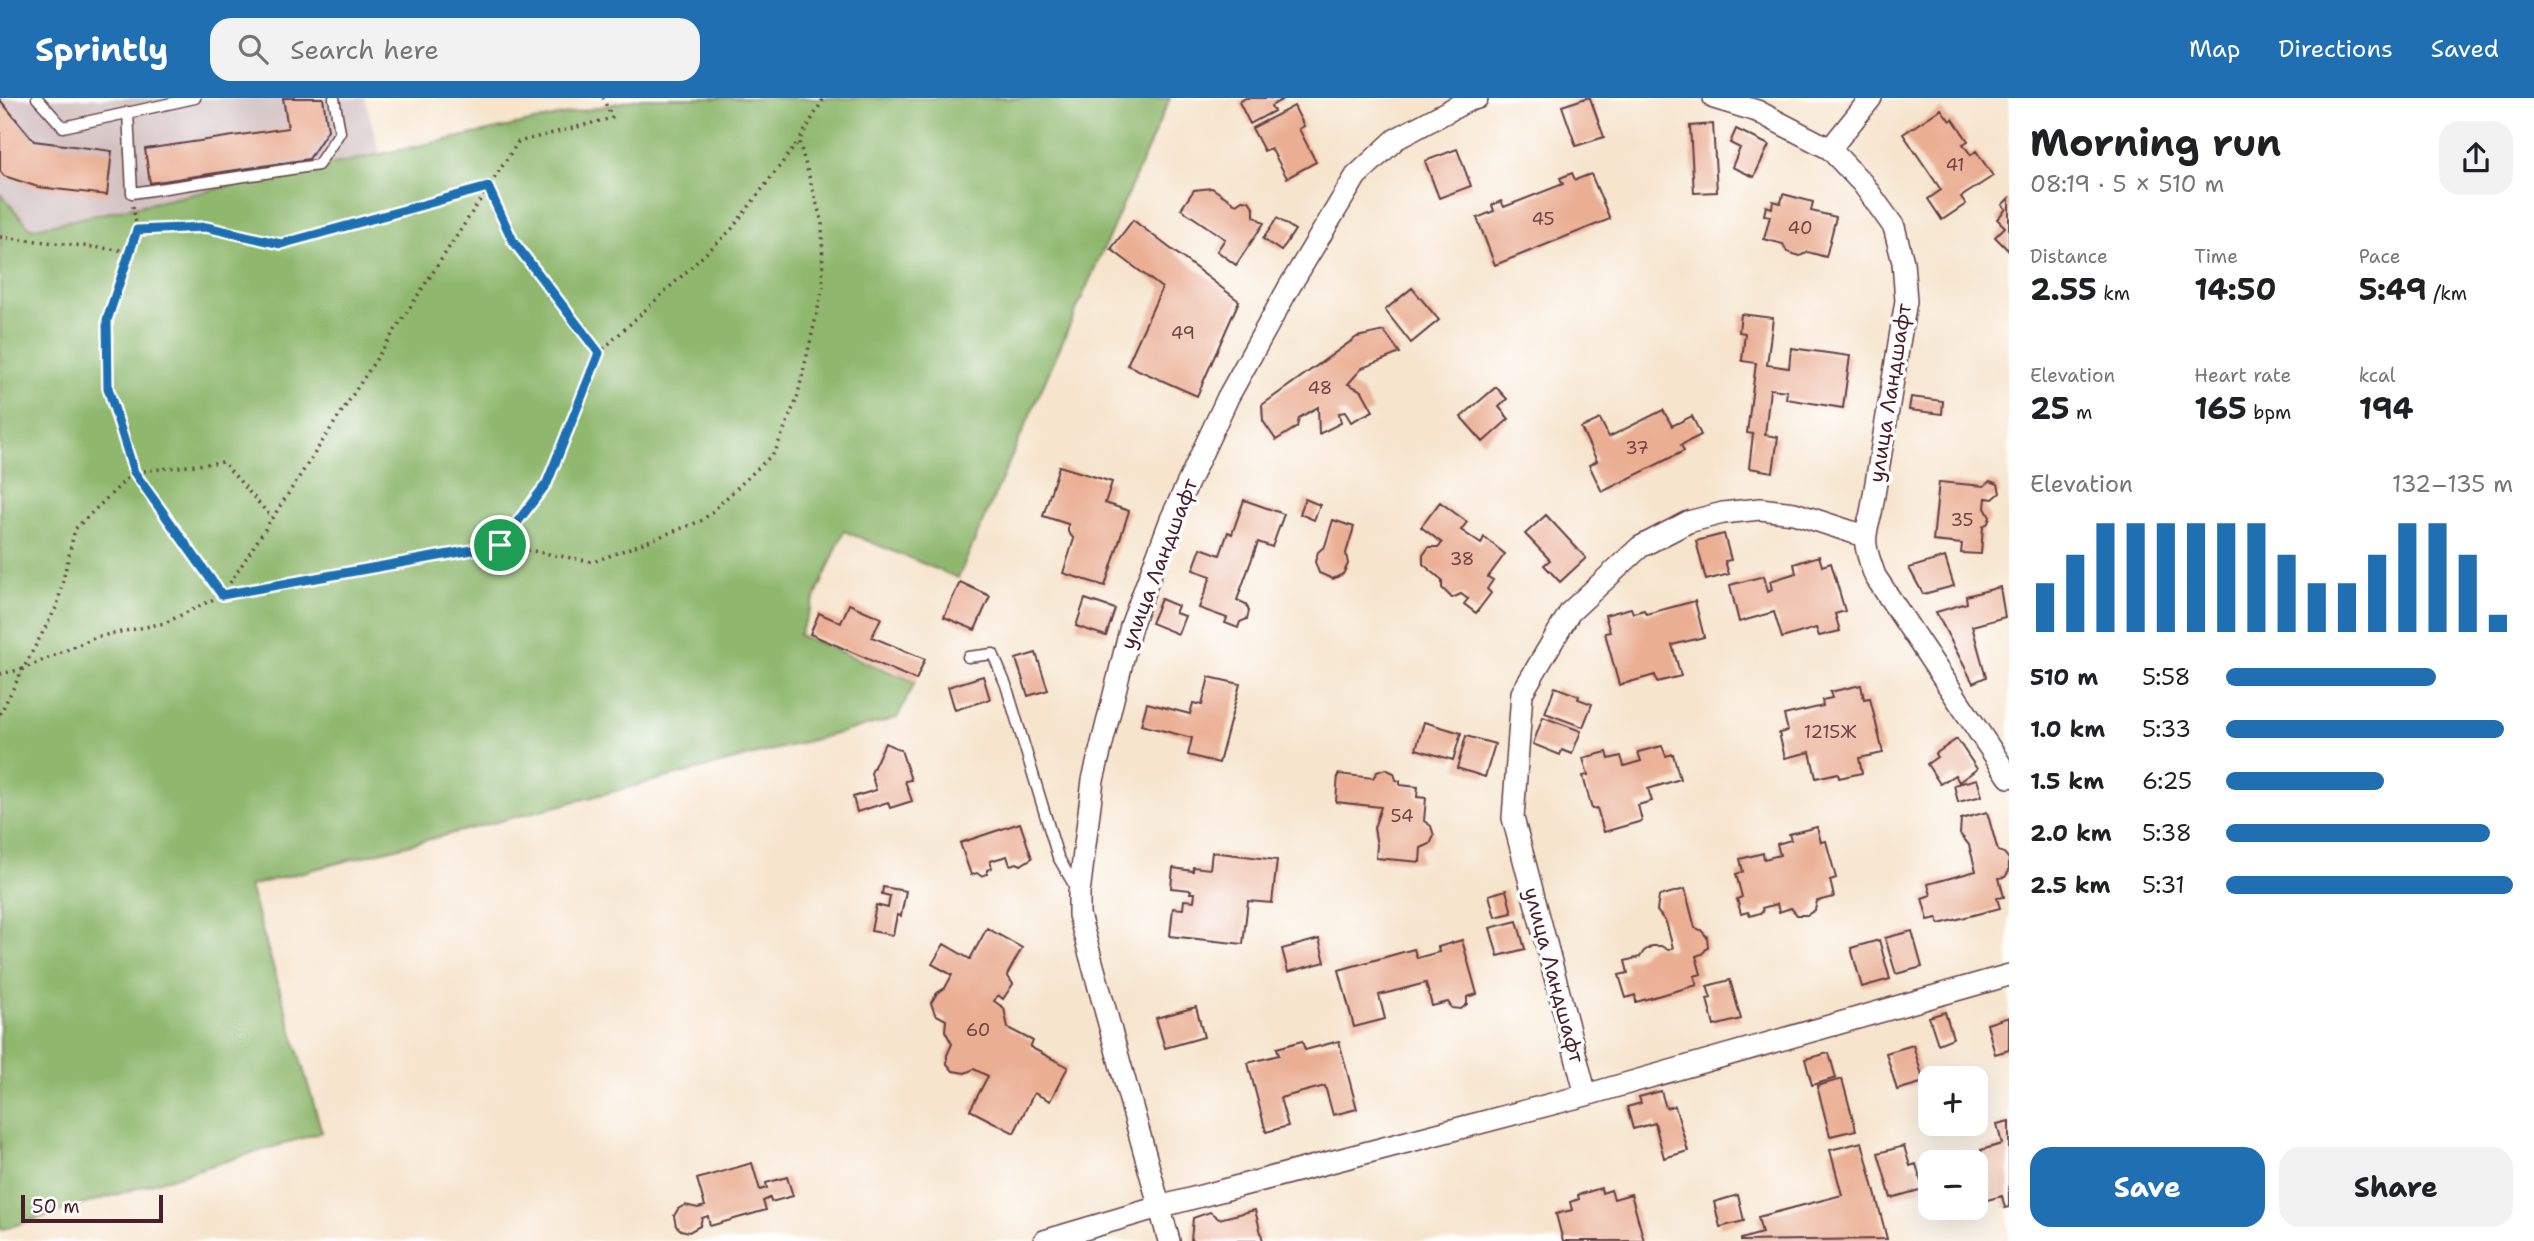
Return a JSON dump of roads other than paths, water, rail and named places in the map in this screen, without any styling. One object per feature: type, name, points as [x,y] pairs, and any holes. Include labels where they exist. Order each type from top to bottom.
[{"type":"street","name":"улица Ландшафт","points":[[1169,1241],[1079,915],[1079,893],[1093,780],[1131,626],[1171,519],[1228,397],[1288,289],[1356,176],[1396,139],[1467,100],[1476,98]]},
{"type":"street","name":"улица Ландшафт","points":[[1714,98],[1757,111],[1830,149],[1863,184],[1894,227],[1903,262],[1906,301],[1871,513],[1864,536],[1875,576],[2009,777]]},
{"type":"street","points":[[1830,149],[1871,98]]},
{"type":"street","name":"улица Ландшафт","points":[[1586,1095],[1513,818],[1522,693],[1570,612],[1640,547],[1688,522],[1723,513],[1760,509],[1794,513],[1864,536]]},
{"type":"street","points":[[1044,1241],[1159,1207],[1586,1095],[2009,975]]},
{"type":"lane","points":[[37,98],[63,127],[195,98]]},
{"type":"lane","points":[[128,112],[132,194],[317,165],[340,132],[334,98]]},
{"type":"lane","points":[[968,657],[993,654],[1006,685],[1058,858],[1079,893]]}]
